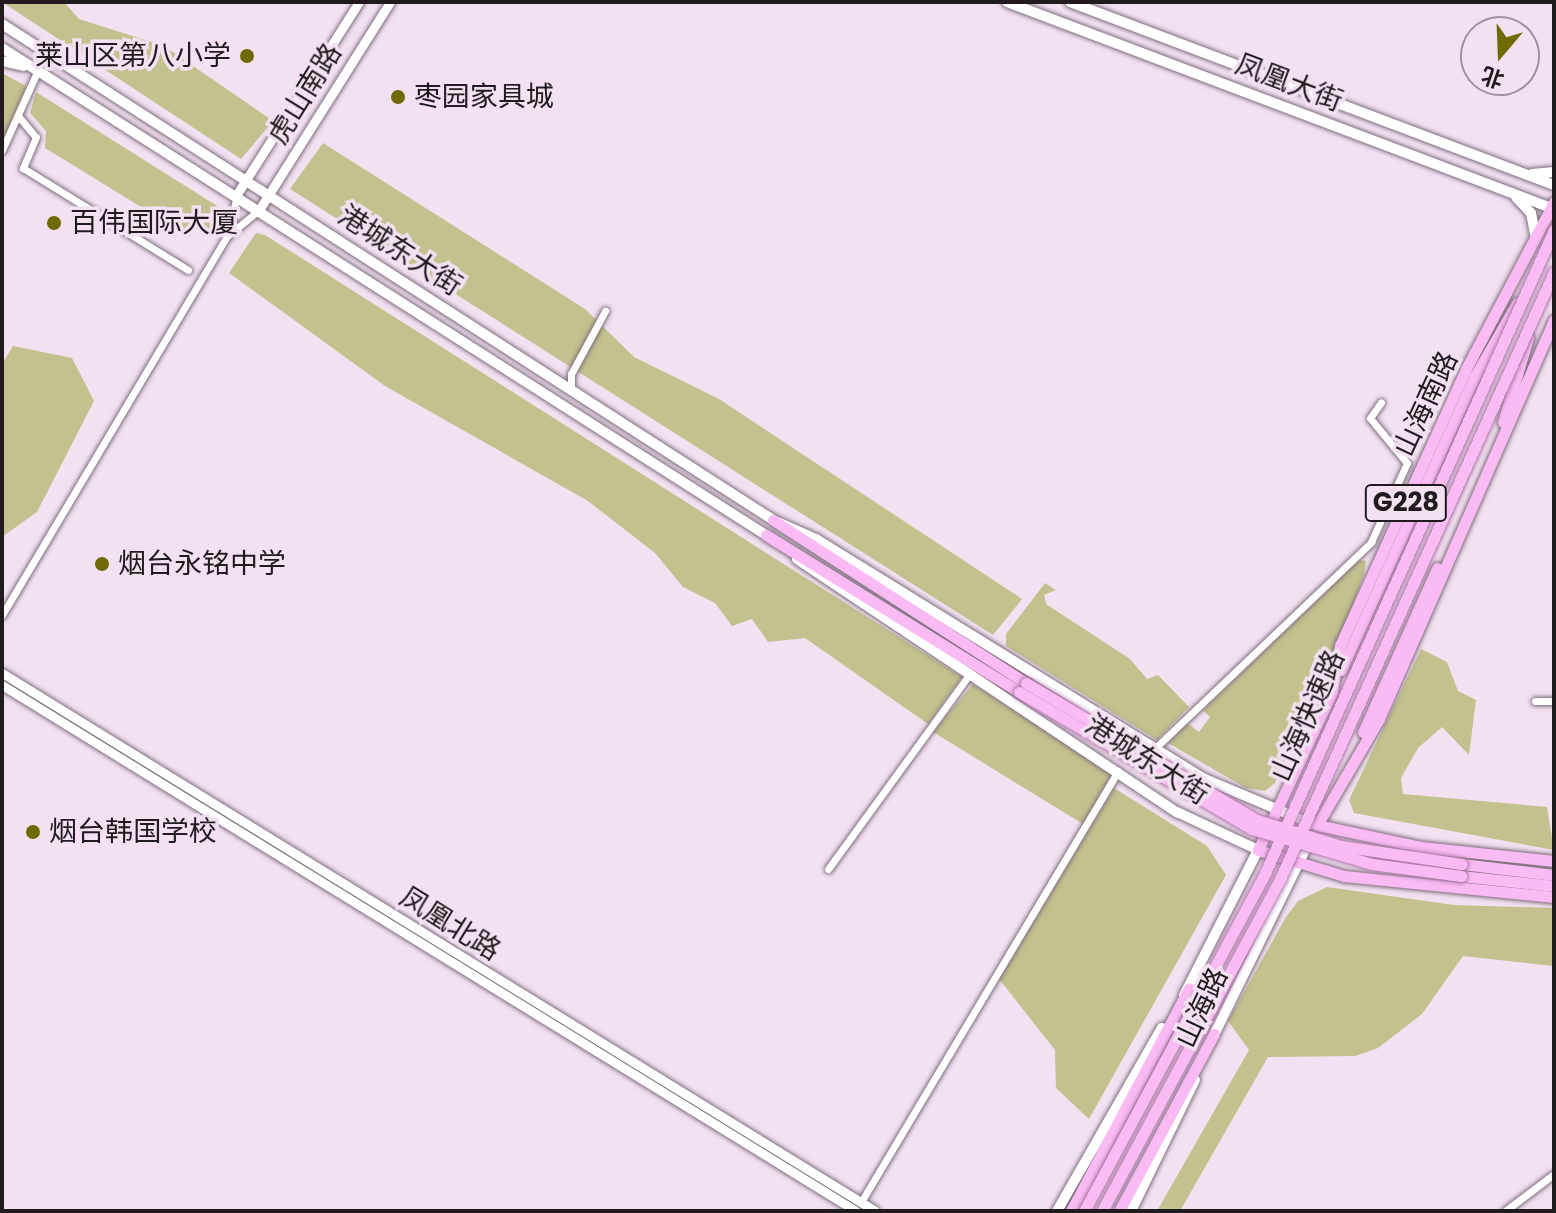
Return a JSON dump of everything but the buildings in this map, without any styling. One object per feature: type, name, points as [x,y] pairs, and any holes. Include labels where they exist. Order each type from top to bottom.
[{"type":"highway","name":"山海南路","points":[[1258,850],[1332,692],[1340,645],[1466,369],[1553,206]]},
{"type":"highway","name":"山海快速路","points":[[1084,1211],[1265,873],[1554,230]]},
{"type":"highway","points":[[1332,692],[1475,376],[1535,272]]},
{"type":"highway","name":"山海快速路","points":[[1102,1211],[1280,879],[1554,272]]},
{"type":"highway","points":[[1357,746],[1502,426],[1534,319]]},
{"type":"highway","name":"G228","points":[[1317,825],[1357,746],[1379,719],[1554,320]]},
{"type":"highway","name":"港城东大街","points":[[773,520],[1022,688]]},
{"type":"highway","name":"港城东大街","points":[[766,535],[1252,829],[1372,864],[1554,875]]},
{"type":"highway","name":"港城东大街","points":[[1317,825],[1421,847],[1554,861]]},
{"type":"highway","name":"港城东大街","points":[[1258,850],[1299,865],[1554,897]]},
{"type":"highway","name":"港城东大街","points":[[1461,870],[1554,886]]},
{"type":"highway","points":[[1071,1211],[1189,988]]},
{"type":"highway","points":[[1119,1211],[1214,1034]]},
{"type":"main road","name":"凤凰大街","points":[[1007,2],[1553,206]]},
{"type":"main road","name":"凤凰大街","points":[[1070,2],[1554,185]]},
{"type":"main road","name":"港城东大街","points":[[2,24],[773,520],[816,539],[1154,749],[1278,812],[1317,825]]},
{"type":"main road","name":"港城东大街","points":[[2,48],[237,194],[766,535],[969,675],[1177,812],[1258,850]]},
{"type":"main road","points":[[2,61],[41,72]]},
{"type":"main road","points":[[1523,174],[1554,172]]},
{"type":"main road","points":[[1509,191],[1531,213],[1536,239]]},
{"type":"main road","name":"山海路","points":[[1131,1211],[1317,825]]},
{"type":"main road","name":"山海路","points":[[1057,1211],[1115,1100],[1189,988],[1258,850]]},
{"type":"street","name":"虎山南路","points":[[237,194],[359,2]]},
{"type":"street","name":"虎山南路","points":[[259,210],[390,2]]},
{"type":"street","points":[[2,150],[41,72]]},
{"type":"street","points":[[19,117],[36,137],[23,168],[188,270]]},
{"type":"street","points":[[2,615],[227,236],[237,194]]},
{"type":"street","points":[[227,236],[259,210]]},
{"type":"street","points":[[571,389],[571,374],[605,311]]},
{"type":"street","points":[[1154,749],[1371,542],[1407,463],[1370,418],[1381,402]]},
{"type":"street","name":"凤凰北路","points":[[2,673],[859,1207]]},
{"type":"street","points":[[828,869],[969,675]]},
{"type":"street","name":"凤凰北路","points":[[2,685],[859,1207],[875,1211]]},
{"type":"street","points":[[1535,701],[1554,701]]},
{"type":"street","points":[[859,1207],[1119,771]]},
{"type":"street","points":[[1505,1211],[1554,1174]]},
{"type":"shaded area","points":[[2,2],[64,2],[79,19],[164,46],[273,121],[241,159]]},
{"type":"shaded area","points":[[2,73],[26,86],[6,142],[2,140]]},
{"type":"shaded area","points":[[36,92],[222,209],[210,234],[195,228],[190,237],[45,148],[46,131],[30,113]]},
{"type":"shaded area","points":[[323,143],[585,309],[634,357],[719,399],[1022,599],[993,635],[290,189]]},
{"type":"shaded area","points":[[256,233],[265,235],[962,677],[928,724],[805,638],[768,642],[752,619],[732,626],[715,603],[683,587],[655,553],[588,501],[385,386],[229,273]]},
{"type":"shaded area","points":[[13,346],[72,358],[94,401],[37,512],[2,537],[2,364]]},
{"type":"shaded area","points":[[1359,560],[1366,561],[1364,575],[1327,674],[1275,783],[1265,791],[1246,788],[1168,743],[1187,723],[1199,732],[1210,717],[1203,710]]},
{"type":"shaded area","points":[[1045,583],[1056,590],[1044,595],[1046,604],[1130,659],[1147,679],[1158,675],[1189,707],[1157,740],[1006,646],[1006,634]]},
{"type":"shaded area","points":[[1421,649],[1447,662],[1458,691],[1476,700],[1469,755],[1442,727],[1418,748],[1401,778],[1403,794],[1547,807],[1554,850],[1354,813],[1349,800]]},
{"type":"shaded area","points":[[973,684],[1112,774],[1083,824],[933,732]]},
{"type":"shaded area","points":[[1114,788],[1207,846],[1226,875],[1089,1119],[1056,1088],[1055,1050],[999,979]]},
{"type":"shaded area","points":[[1327,887],[1454,905],[1554,908],[1554,966],[1463,956],[1422,1014],[1378,1048],[1355,1056],[1268,1057],[1180,1211],[1157,1211],[1249,1050],[1228,1021],[1286,917],[1298,901]]},
{"type":"place","name":"莱山区第八小学","points":[[247,56]]},
{"type":"place","name":"枣园家具城","points":[[398,97]]},
{"type":"place","name":"百伟国际大厦","points":[[54,223]]},
{"type":"place","name":"烟台永铭中学","points":[[102,564]]},
{"type":"place","name":"烟台韩国学校","points":[[33,832]]}]
